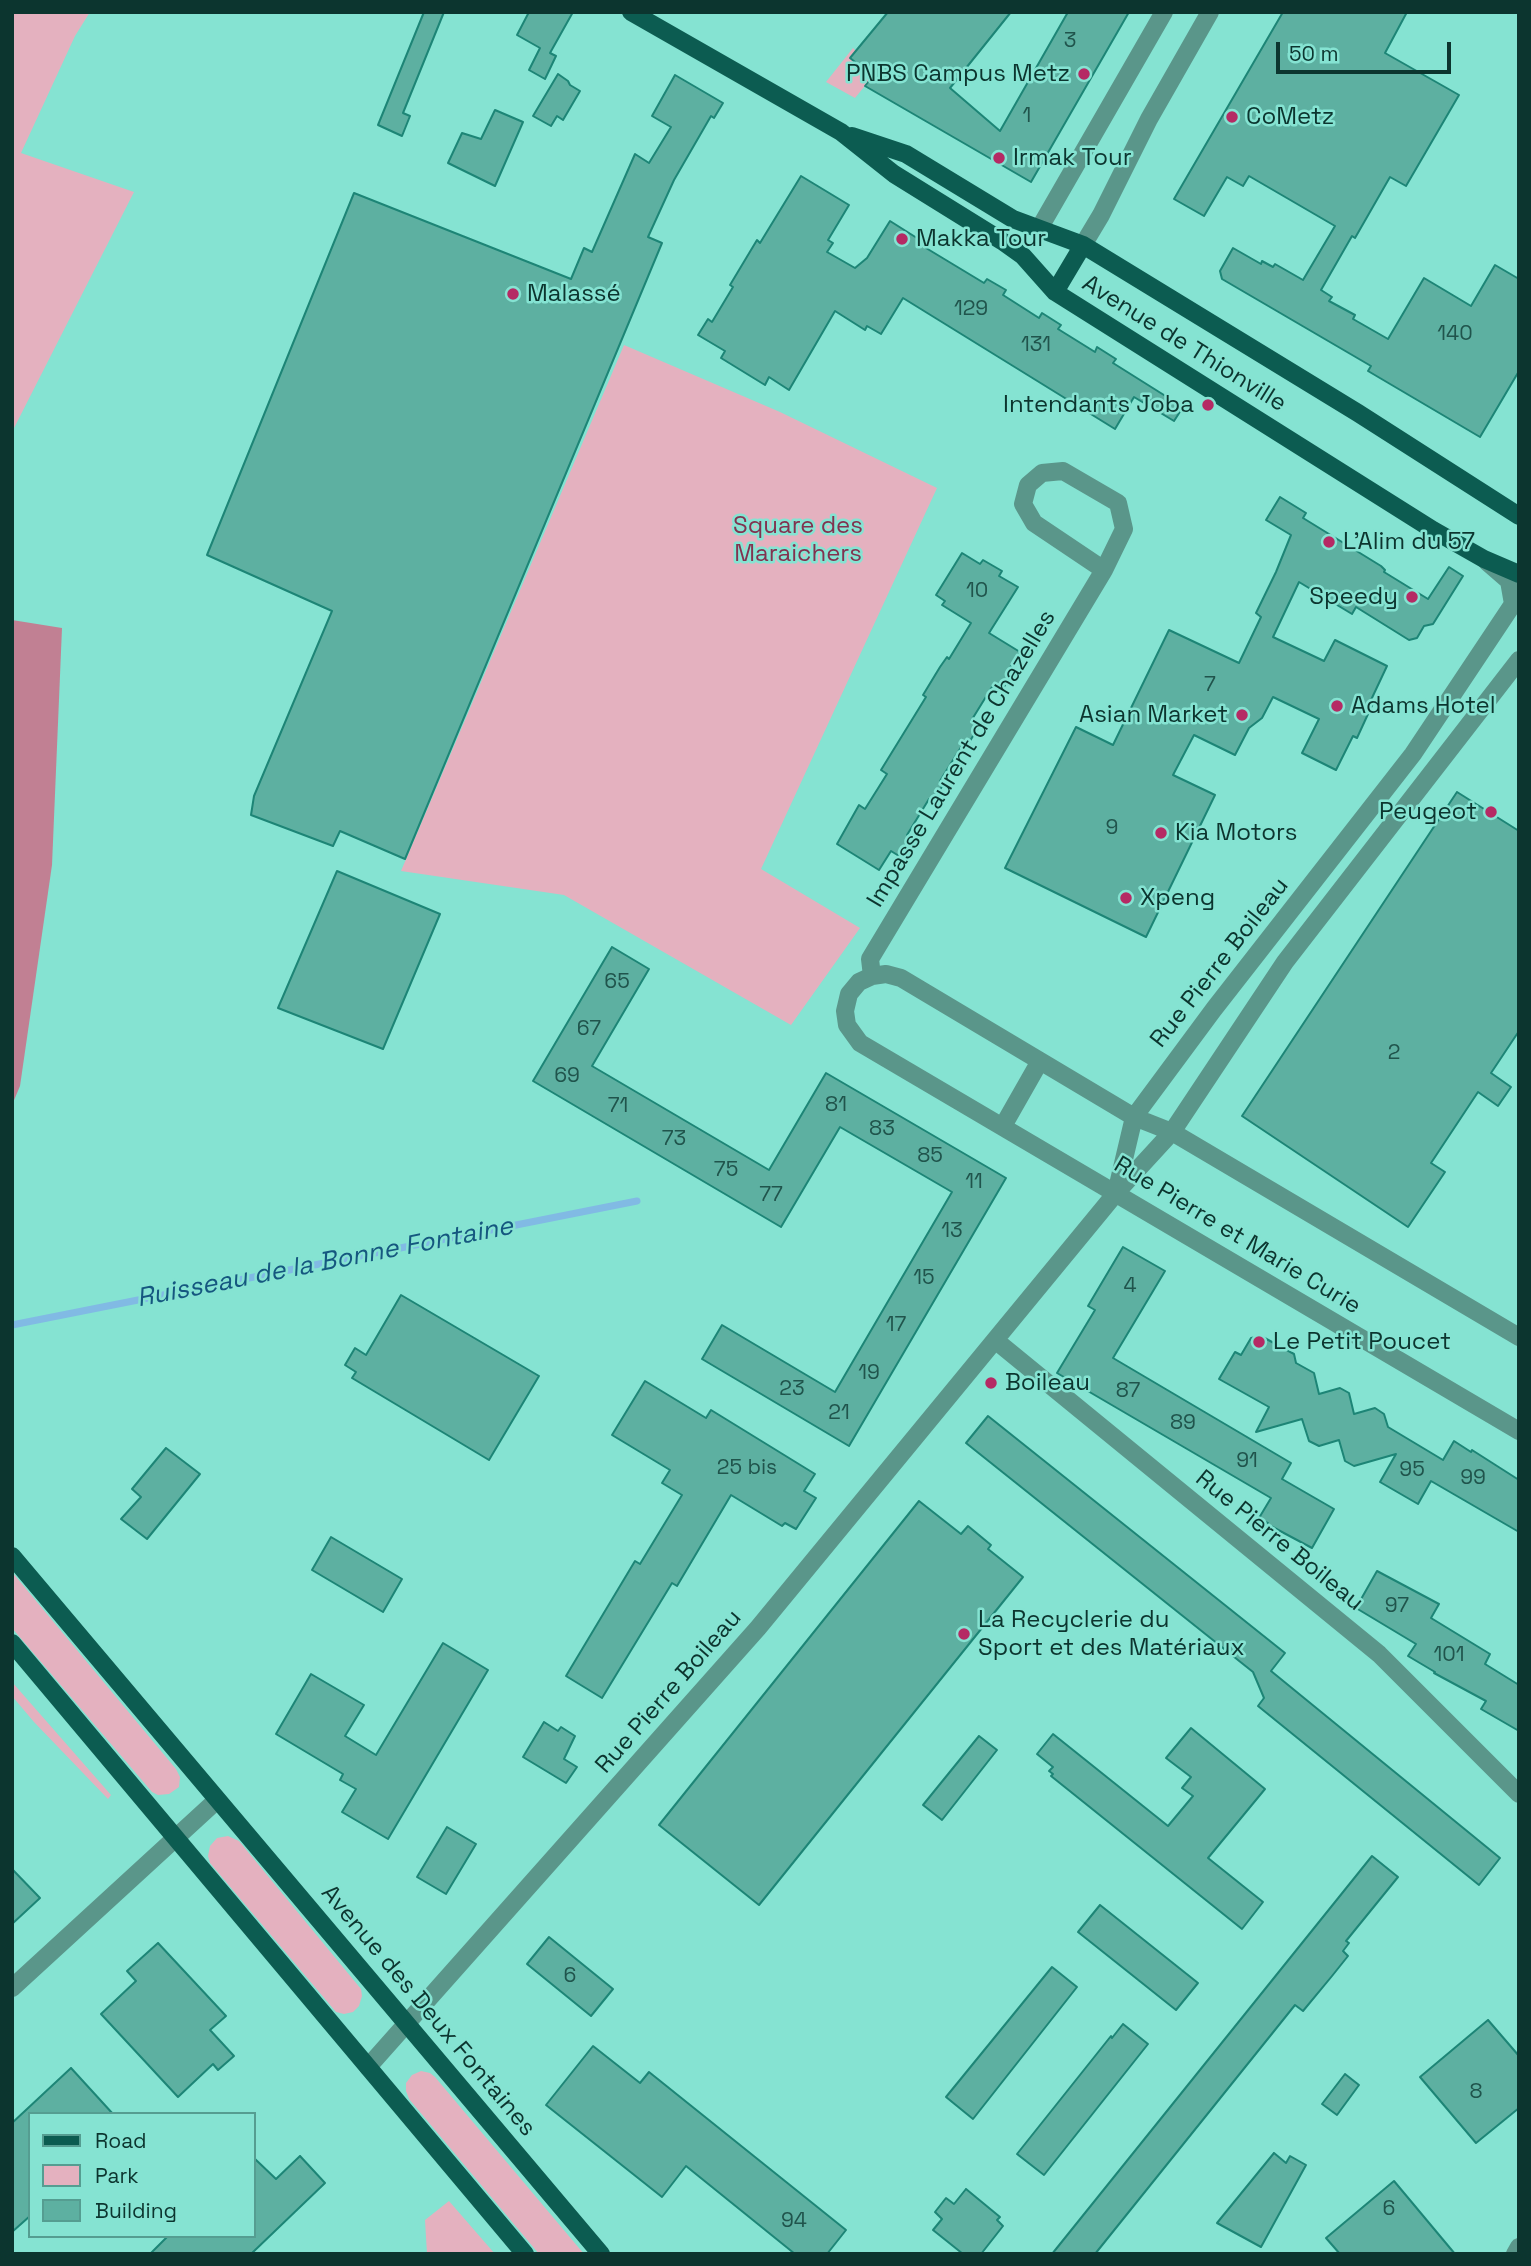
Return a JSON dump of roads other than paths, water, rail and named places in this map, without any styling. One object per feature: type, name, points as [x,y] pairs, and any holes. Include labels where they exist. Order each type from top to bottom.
[{"type":"main road","name":"Avenue de Thionville","points":[[631,12],[841,132],[894,174],[1023,256],[1055,292],[1433,530],[1484,559],[1519,574]]},
{"type":"main road","name":"Avenue de Thionville","points":[[841,132],[906,154],[1013,219],[1083,245],[1358,413],[1519,516]]},
{"type":"main road","points":[[1023,256],[1038,229]]},
{"type":"main road","points":[[1055,292],[1083,245]]},
{"type":"main road","name":"Avenue des Deux Fontaines","points":[[12,1556],[601,2254]]},
{"type":"main road","points":[[12,1643],[525,2254]]},
{"type":"street","points":[[1038,229],[1164,12]]},
{"type":"street","points":[[1083,245],[1149,119],[1210,12]]},
{"type":"street","name":"Impasse Laurent de Chazelles","points":[[872,976],[870,959],[1104,570],[1124,529],[1118,503],[1063,471],[1042,473],[1028,485],[1023,504],[1034,523],[1104,570]]},
{"type":"street","name":"Rue Pierre Boileau","points":[[1116,1193],[1134,1117],[1214,1009],[1413,754],[1516,600],[1508,581],[1484,559]]},
{"type":"street","name":"Rue Pierre Boileau","points":[[368,2067],[758,1628],[1116,1193],[1172,1132],[1285,962],[1519,660]]},
{"type":"street","name":"Rue Pierre et Marie Curie","points":[[1519,1337],[1172,1132],[1134,1117],[901,978],[887,974],[872,976],[853,988],[845,1011],[847,1025],[855,1038],[1519,1431]]},
{"type":"street","points":[[1003,1126],[1040,1061]]},
{"type":"street","name":"Rue Pierre Boileau","points":[[995,1340],[1379,1654],[1519,1794]]},
{"type":"street","points":[[12,1988],[217,1800]]},
{"type":"street","points":[[1515,2254],[1519,2248]]},
{"type":"waterway","name":"Ruisseau de la Bonne Fontaine","points":[[12,1325],[637,1201]]},
{"type":"place","name":"PNBS Campus Metz","points":[[1084,74]]},
{"type":"place","name":"CoMetz","points":[[1232,117]]},
{"type":"place","name":"Irmak Tour","points":[[999,158]]},
{"type":"place","name":"Makka Tour","points":[[902,239]]},
{"type":"place","name":"Malassé","points":[[513,294]]},
{"type":"place","name":"Intendants Joba","points":[[1208,405]]},
{"type":"place","name":"L'Alim du 57","points":[[1329,542]]},
{"type":"place","name":"Speedy","points":[[1412,597]]},
{"type":"place","name":"Adams Hotel","points":[[1337,706]]},
{"type":"place","name":"Asian Market","points":[[1242,715]]},
{"type":"place","name":"Peugeot","points":[[1491,812]]},
{"type":"place","name":"Kia Motors","points":[[1161,833]]},
{"type":"place","name":"Xpeng","points":[[1126,898]]},
{"type":"place","name":"Le Petit Poucet","points":[[1259,1342]]},
{"type":"place","name":"Boileau","points":[[991,1383]]},
{"type":"place","name":"La Recyclerie du Sport et des Matériaux","points":[[964,1634]]},
{"type":"park label","name":"Square des Maraichers","points":[[798,540]]}]
